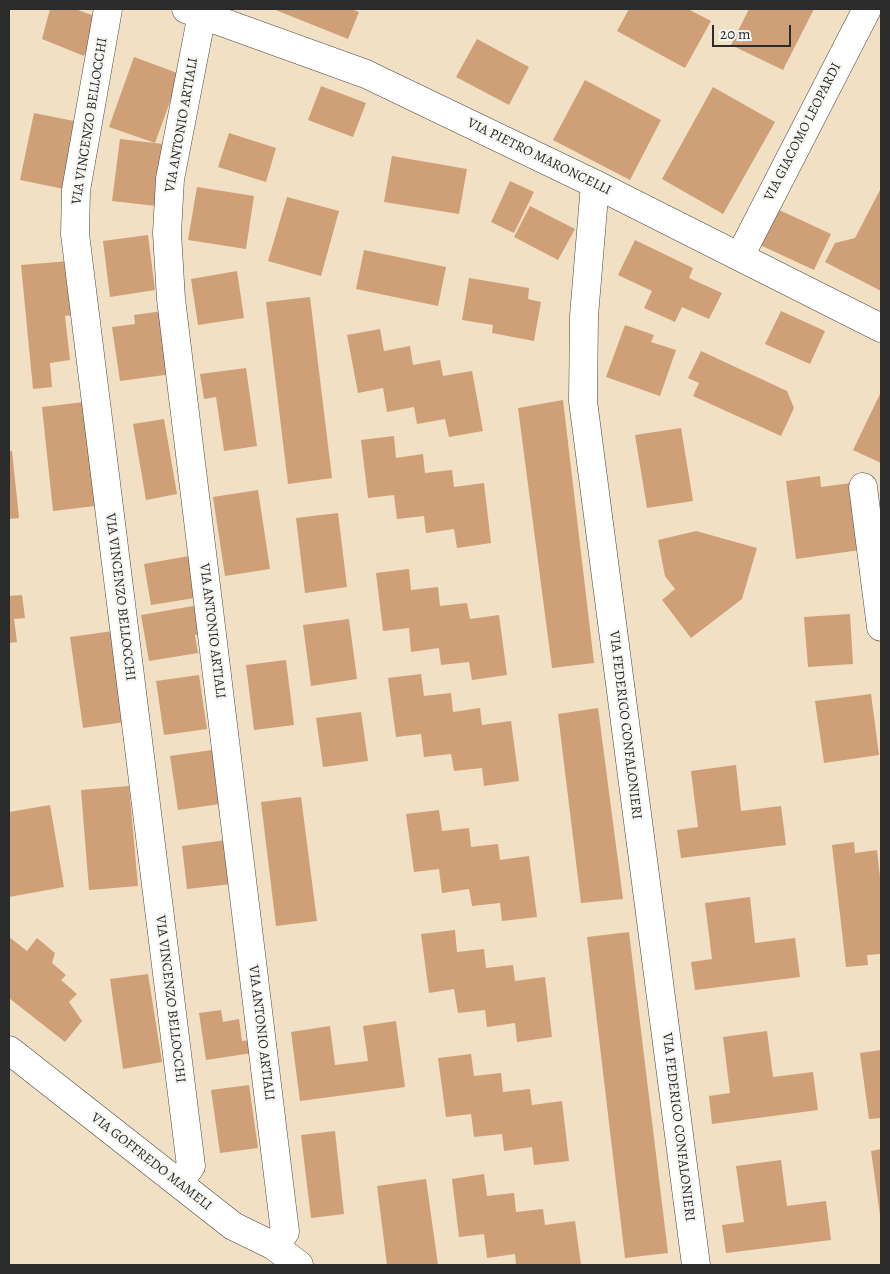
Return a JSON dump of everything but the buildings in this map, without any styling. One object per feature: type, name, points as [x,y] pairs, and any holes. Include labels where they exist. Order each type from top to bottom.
[{"type":"street","name":"VIA VINCENZO BELLOCCHI","points":[[108,9],[76,190],[75,234],[191,1166],[179,1183]]},
{"type":"street","name":"VIA GIACOMO LEOPARDI","points":[[740,256],[867,9]]},
{"type":"street","name":"VIA PIETRO MARONCELLI","points":[[194,11],[230,16],[366,74],[596,184],[881,328]]},
{"type":"street","name":"VIA ANTONIO ARTIALI","points":[[194,11],[170,179],[167,233],[171,299],[286,1232],[274,1246]]},
{"type":"street","name":"VIA FEDERICO CONFALONIERI","points":[[596,184],[584,316],[583,401],[696,1265]]},
{"type":"street","points":[[863,487],[881,627]]},
{"type":"street","name":"VIA GOFFREDO MAMELI","points":[[9,1050],[233,1226],[274,1246],[299,1265]]}]
